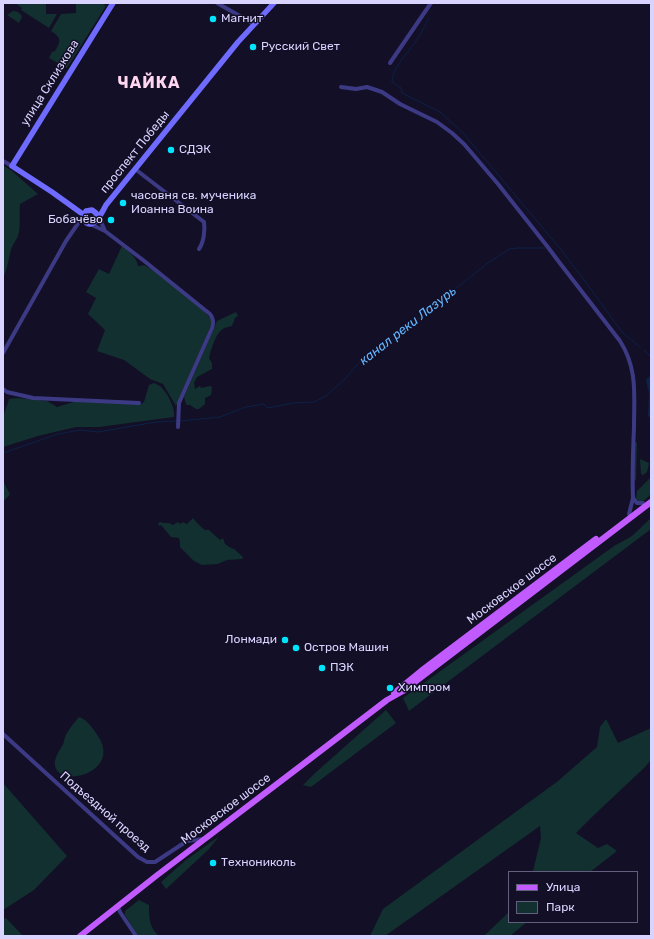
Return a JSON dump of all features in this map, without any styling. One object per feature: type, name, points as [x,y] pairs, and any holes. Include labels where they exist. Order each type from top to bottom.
[{"type":"main road","name":"улица Склизкова","points":[[12,166],[113,3]]},
{"type":"main road","name":"проспект Победы","points":[[89,224],[94,223],[106,205],[215,69],[274,3]]},
{"type":"main road","points":[[12,166],[73,207],[89,224]]},
{"type":"main road","name":"проспект Победы","points":[[84,217],[85,212],[106,205]]},
{"type":"main road","points":[[73,207],[91,210],[96,213],[97,219]]},
{"type":"main road","name":"Московское шоссе","points":[[387,700],[400,687],[651,497]]},
{"type":"main road","name":"Московское шоссе","points":[[80,936],[205,838],[651,502]]},
{"type":"street","points":[[217,3],[254,24]]},
{"type":"street","points":[[390,64],[431,3]]},
{"type":"street","points":[[341,87],[356,89],[367,86],[382,92],[400,104],[437,122],[452,132],[498,184],[620,341],[627,353],[633,372],[635,396],[633,498],[629,514]]},
{"type":"street","points":[[3,161],[12,166]]},
{"type":"street","points":[[135,169],[204,222],[204,232],[199,249]]},
{"type":"street","points":[[3,353],[66,241],[84,217]]},
{"type":"street","points":[[97,219],[102,224],[105,231]]},
{"type":"street","points":[[89,224],[105,231],[213,317],[212,328],[180,403],[178,427]]},
{"type":"street","points":[[3,389],[7,392],[33,398],[139,402]]},
{"type":"street","points":[[633,498],[637,503],[644,503]]},
{"type":"street","name":"Подъездной проезд","points":[[3,734],[138,857],[147,862],[155,862],[187,842],[205,838]]},
{"type":"street","points":[[118,907],[136,936]]},
{"type":"green space","points":[[15,3],[46,3],[46,14],[57,14],[49,28],[21,10],[22,8]]},
{"type":"green space","points":[[76,3],[106,3],[104,5],[106,6],[67,68],[49,58],[52,52],[55,51],[59,42],[59,38],[51,31],[61,14],[76,13]]},
{"type":"green space","points":[[13,11],[19,12],[22,17],[19,23],[7,15]]},
{"type":"green space","points":[[3,165],[38,194],[20,204],[19,232],[12,248],[3,278]]},
{"type":"green space","points":[[122,246],[134,257],[138,266],[144,265],[156,272],[203,310],[211,320],[211,325],[176,406],[163,384],[150,379],[124,360],[97,351],[105,330],[88,314],[96,298],[86,292],[99,269],[109,274]]},
{"type":"green space","points":[[236,312],[238,316],[235,318],[232,326],[220,331],[214,342],[209,358],[212,363],[212,369],[197,377],[194,383],[195,389],[200,386],[201,388],[212,387],[211,395],[205,398],[205,404],[199,409],[187,405],[184,397],[217,321]]},
{"type":"green space","points":[[154,383],[160,386],[168,396],[174,410],[174,417],[99,427],[76,427],[38,436],[3,447],[3,415],[9,399],[17,398],[47,401],[57,407],[77,401],[141,404],[144,402],[149,385]]},
{"type":"green space","points":[[634,443],[637,443],[635,481]]},
{"type":"green space","points":[[640,459],[649,463],[647,472],[643,475],[641,474]]},
{"type":"green space","points":[[651,477],[651,494],[643,501],[638,501],[636,498],[637,491]]},
{"type":"green space","points":[[3,481],[10,494],[5,500],[3,499]]},
{"type":"green space","points":[[193,518],[205,530],[209,530],[220,540],[223,538],[225,544],[234,549],[243,557],[242,559],[227,560],[218,564],[202,565],[194,561],[180,547],[179,538],[171,537],[161,525],[159,526],[158,523],[169,523],[173,525],[178,522],[180,524],[183,522],[187,524]]},
{"type":"green space","points":[[651,518],[651,529],[409,711],[403,698],[614,546],[632,536]]},
{"type":"green space","points":[[386,710],[396,723],[311,787],[303,785],[314,774]]},
{"type":"green space","points":[[79,717],[87,722],[98,736],[103,749],[102,759],[96,767],[87,773],[77,776],[67,776],[59,773],[55,766],[55,760],[66,734]]},
{"type":"green space","points":[[606,719],[618,743],[651,728],[651,760],[576,833],[598,848],[607,844],[617,851],[591,871],[533,871],[541,838],[540,826],[385,936],[370,936],[383,909],[558,781],[597,747],[600,727]]},
{"type":"green space","points":[[3,783],[67,856],[34,890],[3,910]]},
{"type":"green space","points":[[218,837],[208,850],[166,889],[161,882],[186,860]]},
{"type":"green space","points":[[139,900],[149,905],[150,922],[153,929],[159,936],[138,936],[125,915],[125,911]]},
{"type":"green space","points":[[508,913],[508,923],[526,923],[510,936],[483,936]]},
{"type":"green space","points":[[6,918],[23,936],[3,936],[3,920]]},
{"type":"water","points":[[651,367],[651,418],[648,416],[649,393],[646,380],[650,376]]},
{"type":"waterway","points":[[429,18],[418,38],[395,71],[392,82],[401,88],[402,93],[440,112],[462,132],[558,246],[623,333],[640,347]]},
{"type":"waterway","name":"канал реки Лазурь","points":[[180,421],[220,417],[246,407],[264,404],[268,408],[293,403],[314,402],[326,396],[346,378],[361,360],[381,350],[488,263],[509,249],[545,248]]},
{"type":"waterway","points":[[644,350],[651,357]]},
{"type":"waterway","name":"канал реки Лазурь","points":[[3,453],[58,434],[80,430],[98,432],[156,422],[176,421]]},
{"type":"place","name":"Магнит","points":[[213,19]]},
{"type":"place","name":"Русский Свет","points":[[253,47]]},
{"type":"place","name":"СДЭК","points":[[171,150]]},
{"type":"place","name":"часовня св. мученика Иоанна Воина","points":[[123,203]]},
{"type":"place","name":"Бобачёво","points":[[111,220]]},
{"type":"place","name":"Лонмади","points":[[285,640]]},
{"type":"place","name":"Остров Машин","points":[[296,648]]},
{"type":"place","name":"ПЭК","points":[[322,668]]},
{"type":"place","name":"Химпром","points":[[390,688]]},
{"type":"place","name":"Технониколь","points":[[213,863]]},
{"type":"district","name":"ЧАЙКА","points":[[149,83]]}]
